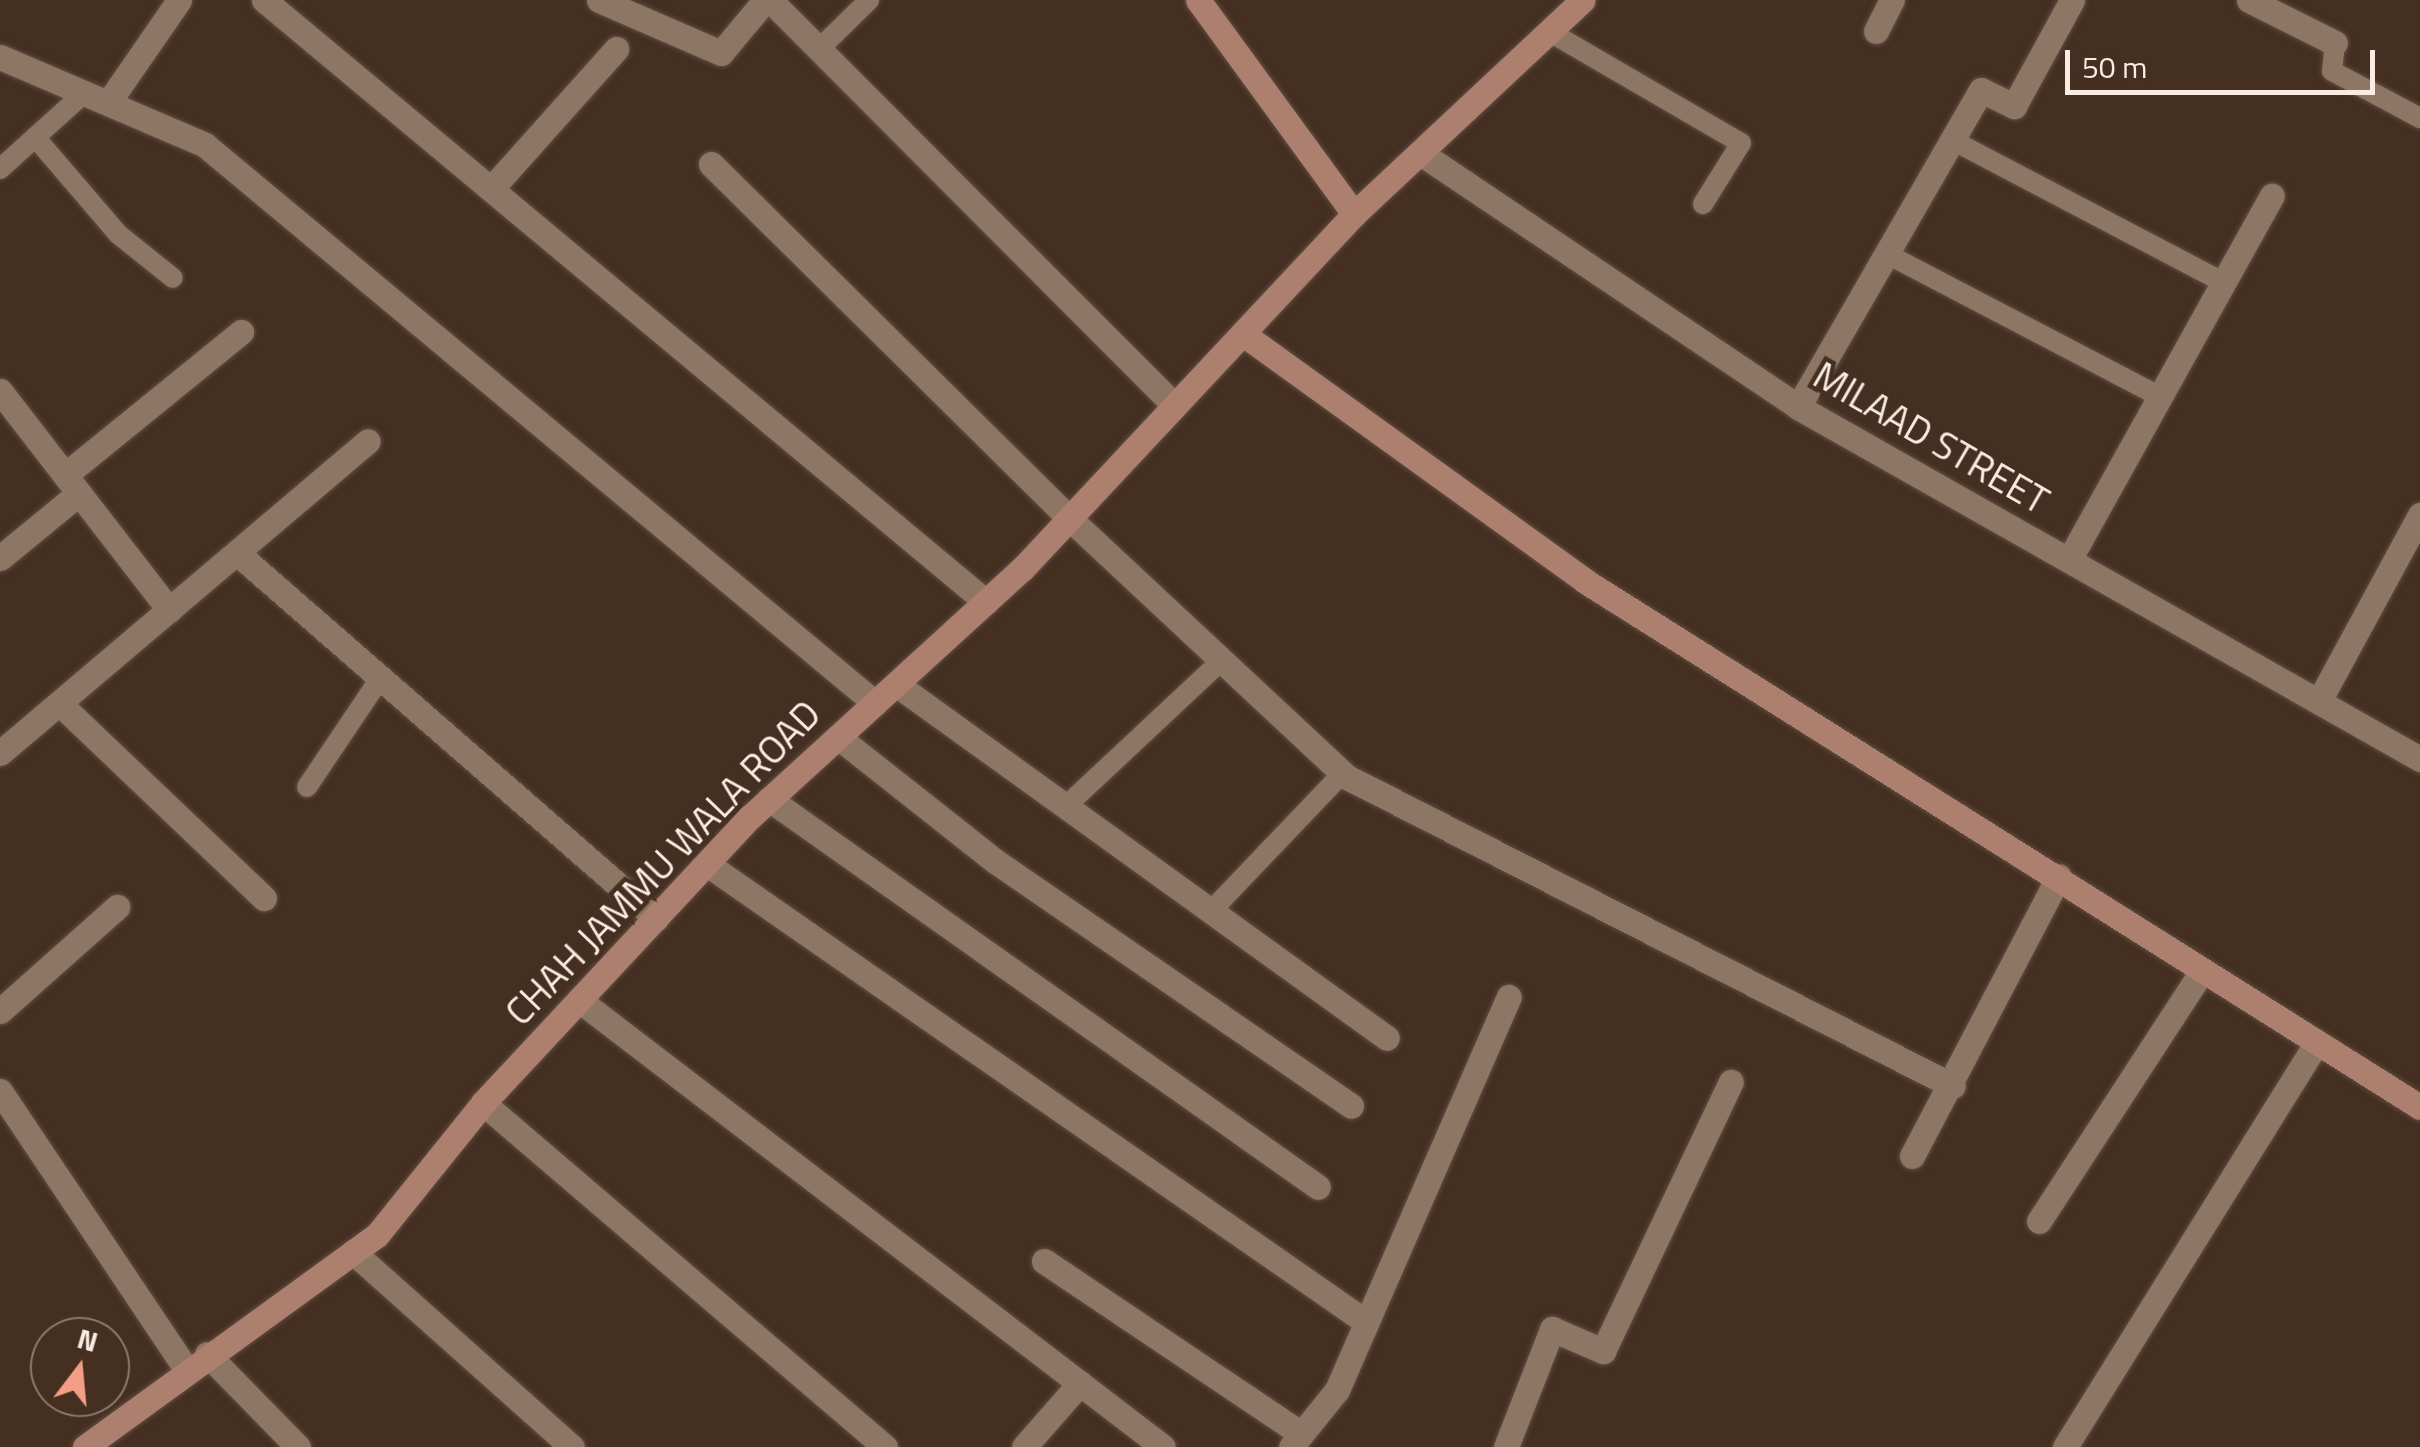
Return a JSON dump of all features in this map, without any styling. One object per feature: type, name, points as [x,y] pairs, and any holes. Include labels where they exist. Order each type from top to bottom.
[{"type":"street","points":[[96,98],[180,0]]},
{"type":"street","points":[[264,0],[986,602]]},
{"type":"street","points":[[599,0],[720,53],[767,0],[1175,406]]},
{"type":"street","points":[[1198,0],[1354,214]]},
{"type":"street","name":"CHAH JAMMU WALA ROAD","points":[[84,1447],[207,1354],[377,1235],[483,1103],[769,800],[986,602],[1070,519],[1354,214],[1584,0]]},
{"type":"street","points":[[1876,31],[1892,0]]},
{"type":"street","points":[[1798,407],[1982,90],[2014,106],[2072,0]]},
{"type":"street","points":[[2249,0],[2335,42]]},
{"type":"street","points":[[492,190],[616,48]]},
{"type":"street","points":[[0,58],[205,145],[875,703]]},
{"type":"street","name":"MILAAD STREET","points":[[1422,154],[1798,407],[2420,758]]},
{"type":"street","points":[[711,164],[1070,519],[1343,773],[1953,1086]]},
{"type":"street","points":[[2069,560],[2272,196]]},
{"type":"street","points":[[0,558],[72,484],[241,332]]},
{"type":"street","points":[[1243,334],[1585,581],[2059,876],[2420,1107]]},
{"type":"street","points":[[0,391],[169,610]]},
{"type":"street","points":[[0,753],[368,441]]},
{"type":"street","points":[[2319,701],[2420,514]]},
{"type":"street","points":[[236,553],[656,918]]},
{"type":"street","points":[[896,684],[1387,1038]]},
{"type":"street","points":[[60,703],[264,898]]},
{"type":"street","points":[[838,737],[996,861],[1351,1106]]},
{"type":"street","points":[[769,800],[1318,1188]]},
{"type":"street","points":[[707,864],[1366,1322]]},
{"type":"street","points":[[1912,1156],[1953,1086],[2059,876]]},
{"type":"street","points":[[0,1010],[117,907]]},
{"type":"street","points":[[2040,1221],[2202,971]]},
{"type":"street","points":[[1044,1261],[1296,1441],[1337,1390],[1509,997]]},
{"type":"street","points":[[579,1000],[1163,1447]]},
{"type":"street","points":[[2065,1447],[2316,1043]]},
{"type":"street","points":[[1506,1447],[1552,1329],[1603,1351],[1731,1082]]},
{"type":"street","points":[[0,1091],[8,1123],[186,1370]]},
{"type":"street","points":[[483,1103],[885,1447]]},
{"type":"street","points":[[352,1252],[572,1447]]},
{"type":"street","points":[[207,1354],[298,1447]]},
{"type":"street","points":[[1024,1447],[1080,1383]]},
{"type":"lane","points":[[819,50],[869,0]]},
{"type":"lane","points":[[1550,32],[1741,143],[1703,204]]},
{"type":"lane","points":[[2335,42],[2332,71],[2420,118]]},
{"type":"lane","points":[[0,169],[35,138],[96,98]]},
{"type":"lane","points":[[35,138],[118,234],[174,278]]},
{"type":"lane","points":[[1952,140],[2224,283]]},
{"type":"lane","points":[[1887,254],[2160,396]]},
{"type":"lane","points":[[1066,806],[1222,660]]},
{"type":"lane","points":[[307,787],[381,678]]},
{"type":"lane","points":[[1211,911],[1343,773]]}]
